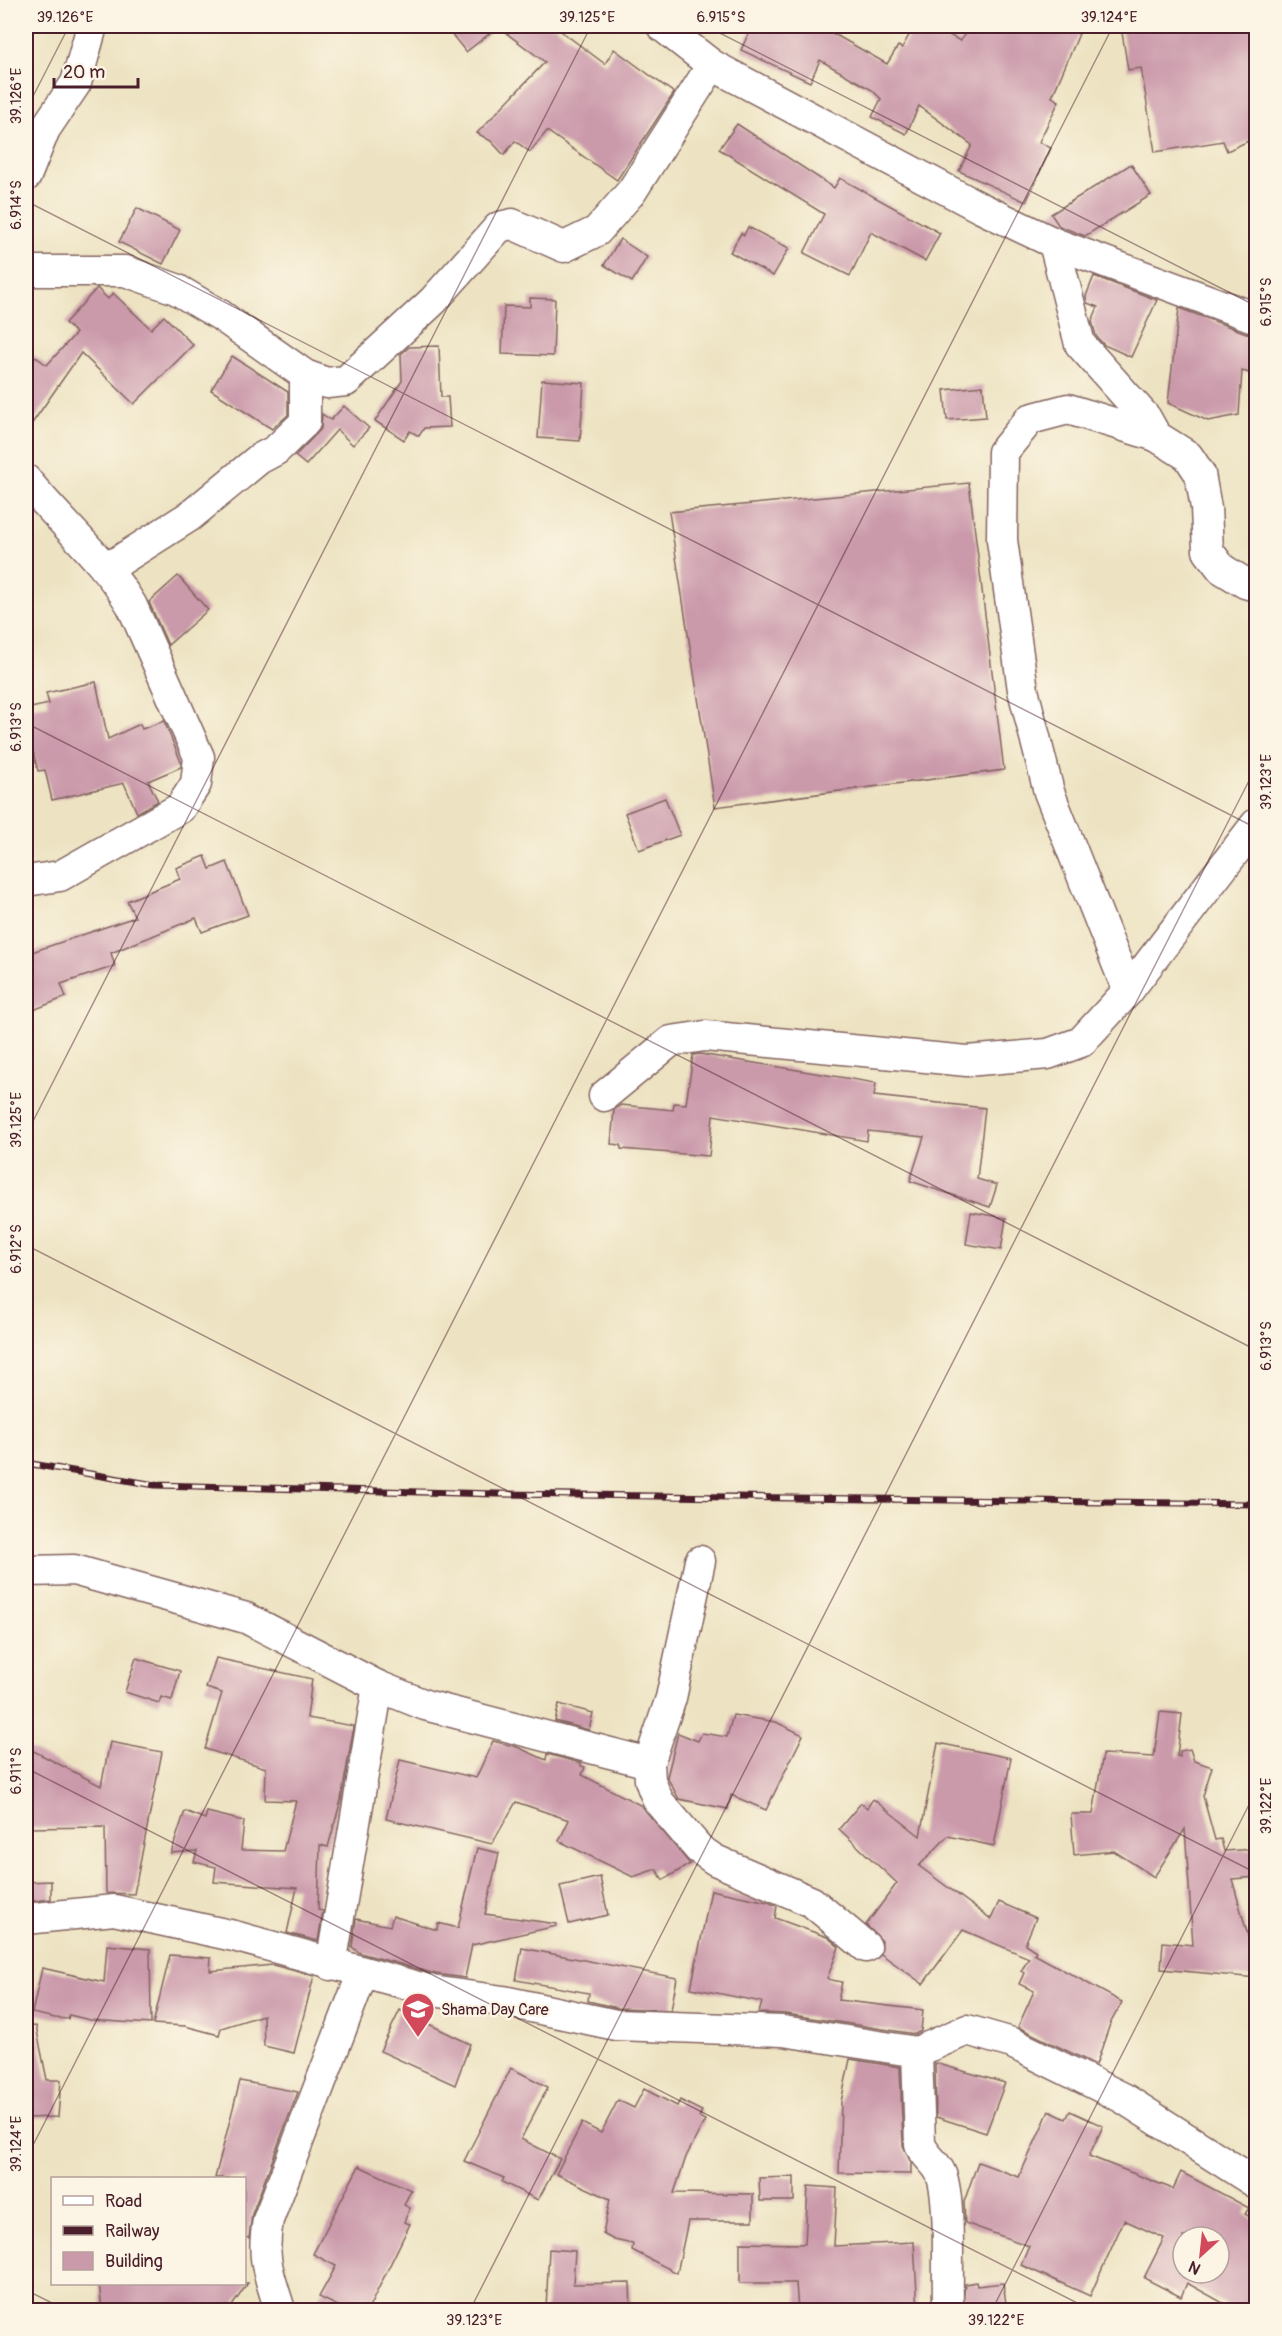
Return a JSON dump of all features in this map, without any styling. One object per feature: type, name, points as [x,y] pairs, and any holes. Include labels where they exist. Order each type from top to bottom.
[{"type":"street","points":[[26,177],[45,129],[76,83],[92,26]]},
{"type":"street","points":[[662,26],[712,65],[979,207],[1054,243],[1257,318]]},
{"type":"street","points":[[26,272],[126,271],[176,289],[220,315],[305,375],[327,383],[345,381],[434,301],[499,227],[512,224],[564,247],[597,231],[632,191],[712,65]]},
{"type":"street","points":[[1054,243],[1080,344],[1146,418],[1156,436]]},
{"type":"street","points":[[108,568],[190,516],[259,459],[276,450],[305,422],[305,375]]},
{"type":"street","points":[[1128,991],[1049,792],[1023,690],[1002,540],[1003,452],[1030,419],[1068,409],[1156,436],[1188,456],[1200,474],[1206,508],[1208,551],[1221,570],[1245,583],[1257,586]]},
{"type":"street","points":[[26,480],[108,568],[132,606],[200,757],[196,784],[180,808],[60,876],[26,881]]},
{"type":"street","points":[[604,1096],[671,1041],[705,1036],[967,1061],[1048,1054],[1081,1042],[1128,991],[1257,824]]},
{"type":"street","points":[[700,1561],[671,1698],[649,1762],[650,1780],[659,1802],[699,1849],[715,1860],[812,1902],[866,1947]]},
{"type":"street","points":[[26,1571],[74,1570],[246,1618],[378,1686],[425,1705],[649,1762]]},
{"type":"street","points":[[331,1965],[378,1686]]},
{"type":"street","points":[[26,1919],[114,1910],[234,1936],[432,1992],[503,2001],[616,2025],[783,2031],[917,2052],[967,2030],[1012,2043],[1123,2098],[1257,2183]]},
{"type":"street","points":[[280,2310],[265,2265],[263,2245],[268,2220],[363,1972]]},
{"type":"street","points":[[917,2052],[920,2144],[925,2157],[941,2175],[946,2200],[948,2301]]},
{"type":"building","points":[[445,26],[554,26],[605,64],[614,49],[674,93],[617,180],[547,131],[530,152],[515,141],[504,155],[491,141],[477,133],[545,62],[498,27],[466,52]]},
{"type":"building","points":[[752,26],[820,26],[887,64],[898,46],[902,48],[914,26],[933,26],[960,41],[970,26],[1060,26],[1079,34],[1052,97],[1059,101],[1039,142],[1051,148],[1026,202],[959,171],[972,145],[919,106],[906,134],[872,117],[881,99],[872,90],[820,60],[810,82],[741,50]]},
{"type":"building","points":[[1121,26],[1257,26],[1257,137],[1227,151],[1223,141],[1155,152],[1141,68],[1128,70]]},
{"type":"building","points":[[737,124],[834,188],[840,178],[940,233],[925,261],[871,232],[850,276],[804,253],[824,214],[719,149]]},
{"type":"building","points":[[1131,164],[1151,195],[1085,236],[1059,226],[1051,214]]},
{"type":"building","points":[[137,208],[180,230],[163,264],[119,242]]},
{"type":"building","points":[[748,227],[789,248],[773,276],[730,252],[741,233],[744,235]]},
{"type":"building","points":[[620,239],[647,257],[632,282],[604,265]]},
{"type":"building","points":[[1094,276],[1157,300],[1131,357],[1104,345],[1096,336],[1092,321],[1098,307],[1087,303],[1086,296]]},
{"type":"building","points":[[97,288],[108,299],[113,293],[151,329],[164,316],[193,345],[134,404],[81,353],[26,432],[26,350],[47,365],[76,333],[65,323]]},
{"type":"building","points":[[530,298],[555,299],[553,356],[502,354],[504,306],[530,307]]},
{"type":"building","points":[[1179,308],[1257,337],[1257,375],[1242,371],[1239,415],[1208,421],[1168,403]]},
{"type":"building","points":[[439,346],[441,397],[448,397],[450,427],[424,428],[419,436],[410,431],[404,440],[375,421],[402,381],[401,354],[409,347]]},
{"type":"building","points":[[232,356],[288,392],[288,415],[272,429],[211,390]]},
{"type":"building","points":[[542,380],[584,383],[580,441],[538,438]]},
{"type":"building","points":[[983,386],[986,417],[947,420],[944,390]]},
{"type":"building","points":[[344,406],[369,428],[353,445],[337,430],[306,465],[295,456],[321,429],[322,414],[331,420]]},
{"type":"building","points":[[969,483],[1004,770],[715,807],[669,512]]},
{"type":"building","points":[[178,576],[208,610],[168,645],[149,602]]},
{"type":"building","points":[[96,682],[108,739],[140,724],[142,729],[164,721],[181,762],[181,767],[148,781],[158,801],[137,813],[124,783],[52,800],[45,770],[38,771],[26,723],[26,709],[49,704],[46,693]]},
{"type":"building","points":[[665,798],[680,835],[639,850],[625,813]]},
{"type":"building","points":[[205,856],[210,869],[227,862],[248,915],[202,932],[196,918],[111,953],[115,966],[61,984],[66,997],[26,1013],[26,954],[135,917],[127,901],[180,879],[176,868]]},
{"type":"building","points":[[700,1054],[876,1083],[874,1096],[985,1108],[977,1179],[997,1185],[990,1207],[910,1181],[924,1137],[868,1131],[867,1141],[713,1115],[709,1156],[621,1149],[621,1145],[611,1144],[614,1110],[621,1105],[673,1110],[674,1103],[686,1104],[693,1055]]},
{"type":"building","points":[[971,1212],[1006,1218],[1001,1250],[966,1244]]},
{"type":"building","points":[[136,1658],[180,1671],[172,1700],[161,1697],[159,1703],[125,1692]]},
{"type":"building","points":[[216,1658],[312,1679],[307,1718],[354,1726],[341,1800],[328,1847],[320,1845],[318,1910],[323,1911],[318,1941],[287,1933],[297,1888],[214,1882],[216,1867],[194,1862],[197,1851],[171,1853],[185,1811],[205,1819],[207,1812],[244,1821],[241,1850],[283,1851],[296,1801],[265,1800],[266,1768],[205,1749],[222,1693],[206,1688]]},
{"type":"building","points":[[559,1704],[593,1713],[589,1730],[555,1721]]},
{"type":"building","points":[[1160,1712],[1182,1714],[1177,1756],[1180,1757],[1180,1751],[1190,1749],[1194,1761],[1212,1767],[1203,1796],[1215,1840],[1221,1839],[1224,1851],[1257,1849],[1257,1877],[1232,1879],[1248,1936],[1257,1937],[1257,1978],[1161,1969],[1163,1942],[1193,1945],[1185,1829],[1154,1877],[1114,1851],[1074,1855],[1071,1814],[1093,1814],[1103,1754],[1154,1757]]},
{"type":"building","points":[[733,1715],[776,1722],[803,1735],[766,1810],[731,1795],[728,1809],[679,1799],[667,1777],[678,1733],[698,1741],[702,1733],[727,1737]]},
{"type":"building","points":[[493,1741],[517,1747],[546,1760],[547,1754],[581,1763],[581,1766],[585,1767],[582,1775],[642,1806],[690,1864],[663,1880],[656,1869],[633,1877],[559,1841],[569,1820],[516,1802],[492,1844],[386,1819],[400,1760],[476,1778]]},
{"type":"building","points":[[110,1742],[162,1752],[134,1894],[106,1893],[105,1827],[26,1828],[26,1747],[101,1786]]},
{"type":"building","points":[[938,1743],[1011,1758],[994,1846],[948,1836],[919,1866],[991,1919],[999,1902],[1036,1918],[1025,1944],[1036,1951],[1034,1954],[1122,2002],[1110,2024],[1096,2065],[1018,2027],[1034,1991],[1019,1984],[1024,1973],[1021,1971],[1029,1958],[963,1930],[923,1984],[881,1954],[882,1941],[866,1925],[897,1883],[839,1829],[861,1803],[867,1808],[873,1799],[920,1836]]},
{"type":"building","points":[[477,1848],[499,1853],[485,1914],[557,1924],[557,1926],[472,1945],[465,1978],[436,1974],[360,1953],[352,1947],[356,1919],[390,1926],[393,1916],[437,1930],[438,1923],[458,1928]]},
{"type":"building","points":[[600,1877],[608,1915],[569,1924],[560,1886]]},
{"type":"building","points":[[51,1881],[51,1899],[26,1902],[26,1882]]},
{"type":"building","points":[[711,1890],[768,1902],[777,1906],[775,1918],[827,1937],[839,1947],[827,1979],[842,1982],[838,2000],[923,2010],[921,2031],[915,2034],[786,2014],[759,2013],[762,2002],[691,1988]]},
{"type":"building","points":[[107,1945],[150,1949],[151,2024],[90,2020],[69,2015],[68,2019],[55,2018],[32,2013],[42,1968],[104,1982]]},
{"type":"building","points":[[522,1948],[677,1978],[671,2010],[618,2008],[588,2001],[589,1993],[516,1980]]},
{"type":"building","points":[[170,1955],[211,1958],[210,1971],[273,1965],[314,1976],[294,2053],[264,2046],[263,2015],[221,2028],[219,2035],[185,2026],[153,2024]]},
{"type":"building","points":[[400,2010],[470,2044],[455,2085],[380,2051]]},
{"type":"building","points":[[36,2026],[47,2080],[61,2080],[58,2117],[26,2118],[26,2027]]},
{"type":"building","points":[[850,2059],[900,2067],[903,2145],[911,2163],[911,2174],[839,2173],[841,2102]]},
{"type":"building","points":[[935,2063],[1005,2083],[986,2133],[936,2117]]},
{"type":"building","points":[[511,2068],[548,2087],[521,2139],[560,2159],[538,2200],[502,2182],[504,2178],[464,2161]]},
{"type":"building","points":[[240,2081],[298,2092],[252,2214],[249,2238],[246,2237],[246,2177],[215,2177]]},
{"type":"building","points":[[644,2089],[677,2106],[680,2100],[702,2111],[699,2117],[705,2120],[686,2157],[674,2193],[753,2194],[753,2221],[688,2221],[677,2273],[632,2250],[633,2244],[614,2240],[603,2234],[610,2199],[556,2174],[582,2123],[601,2133],[618,2100],[634,2108]]},
{"type":"building","points":[[1049,2111],[1066,2119],[1070,2111],[1103,2126],[1089,2156],[1173,2189],[1181,2172],[1249,2208],[1245,2214],[1257,2221],[1257,2310],[1223,2310],[1225,2304],[1191,2285],[1231,2285],[1231,2225],[1171,2225],[1171,2285],[1186,2285],[1181,2297],[1144,2278],[1164,2238],[1124,2220],[1090,2296],[1021,2265],[1029,2246],[965,2223],[964,2202],[978,2162],[1019,2177]]},
{"type":"building","points":[[359,2166],[411,2190],[404,2205],[410,2208],[404,2222],[410,2224],[368,2310],[346,2310],[319,2297],[336,2266],[313,2254]]},
{"type":"building","points":[[794,2177],[794,2201],[760,2201],[759,2178]]},
{"type":"building","points":[[808,2186],[837,2188],[834,2246],[914,2242],[918,2310],[798,2310],[796,2283],[740,2283],[740,2243],[805,2244]]},
{"type":"building","points":[[549,2249],[575,2251],[573,2284],[630,2283],[631,2310],[546,2310]]},
{"type":"building","points":[[976,2282],[977,2286],[1003,2283],[1007,2310],[962,2310],[965,2284]]},
{"type":"building","points":[[248,2283],[232,2306],[102,2310],[99,2285],[246,2285]]},
{"type":"railway","points":[[26,1463],[155,1485],[497,1494],[1256,1504]]},
{"type":"place","name":"Shama Day Care","points":[[418,2038]]}]
